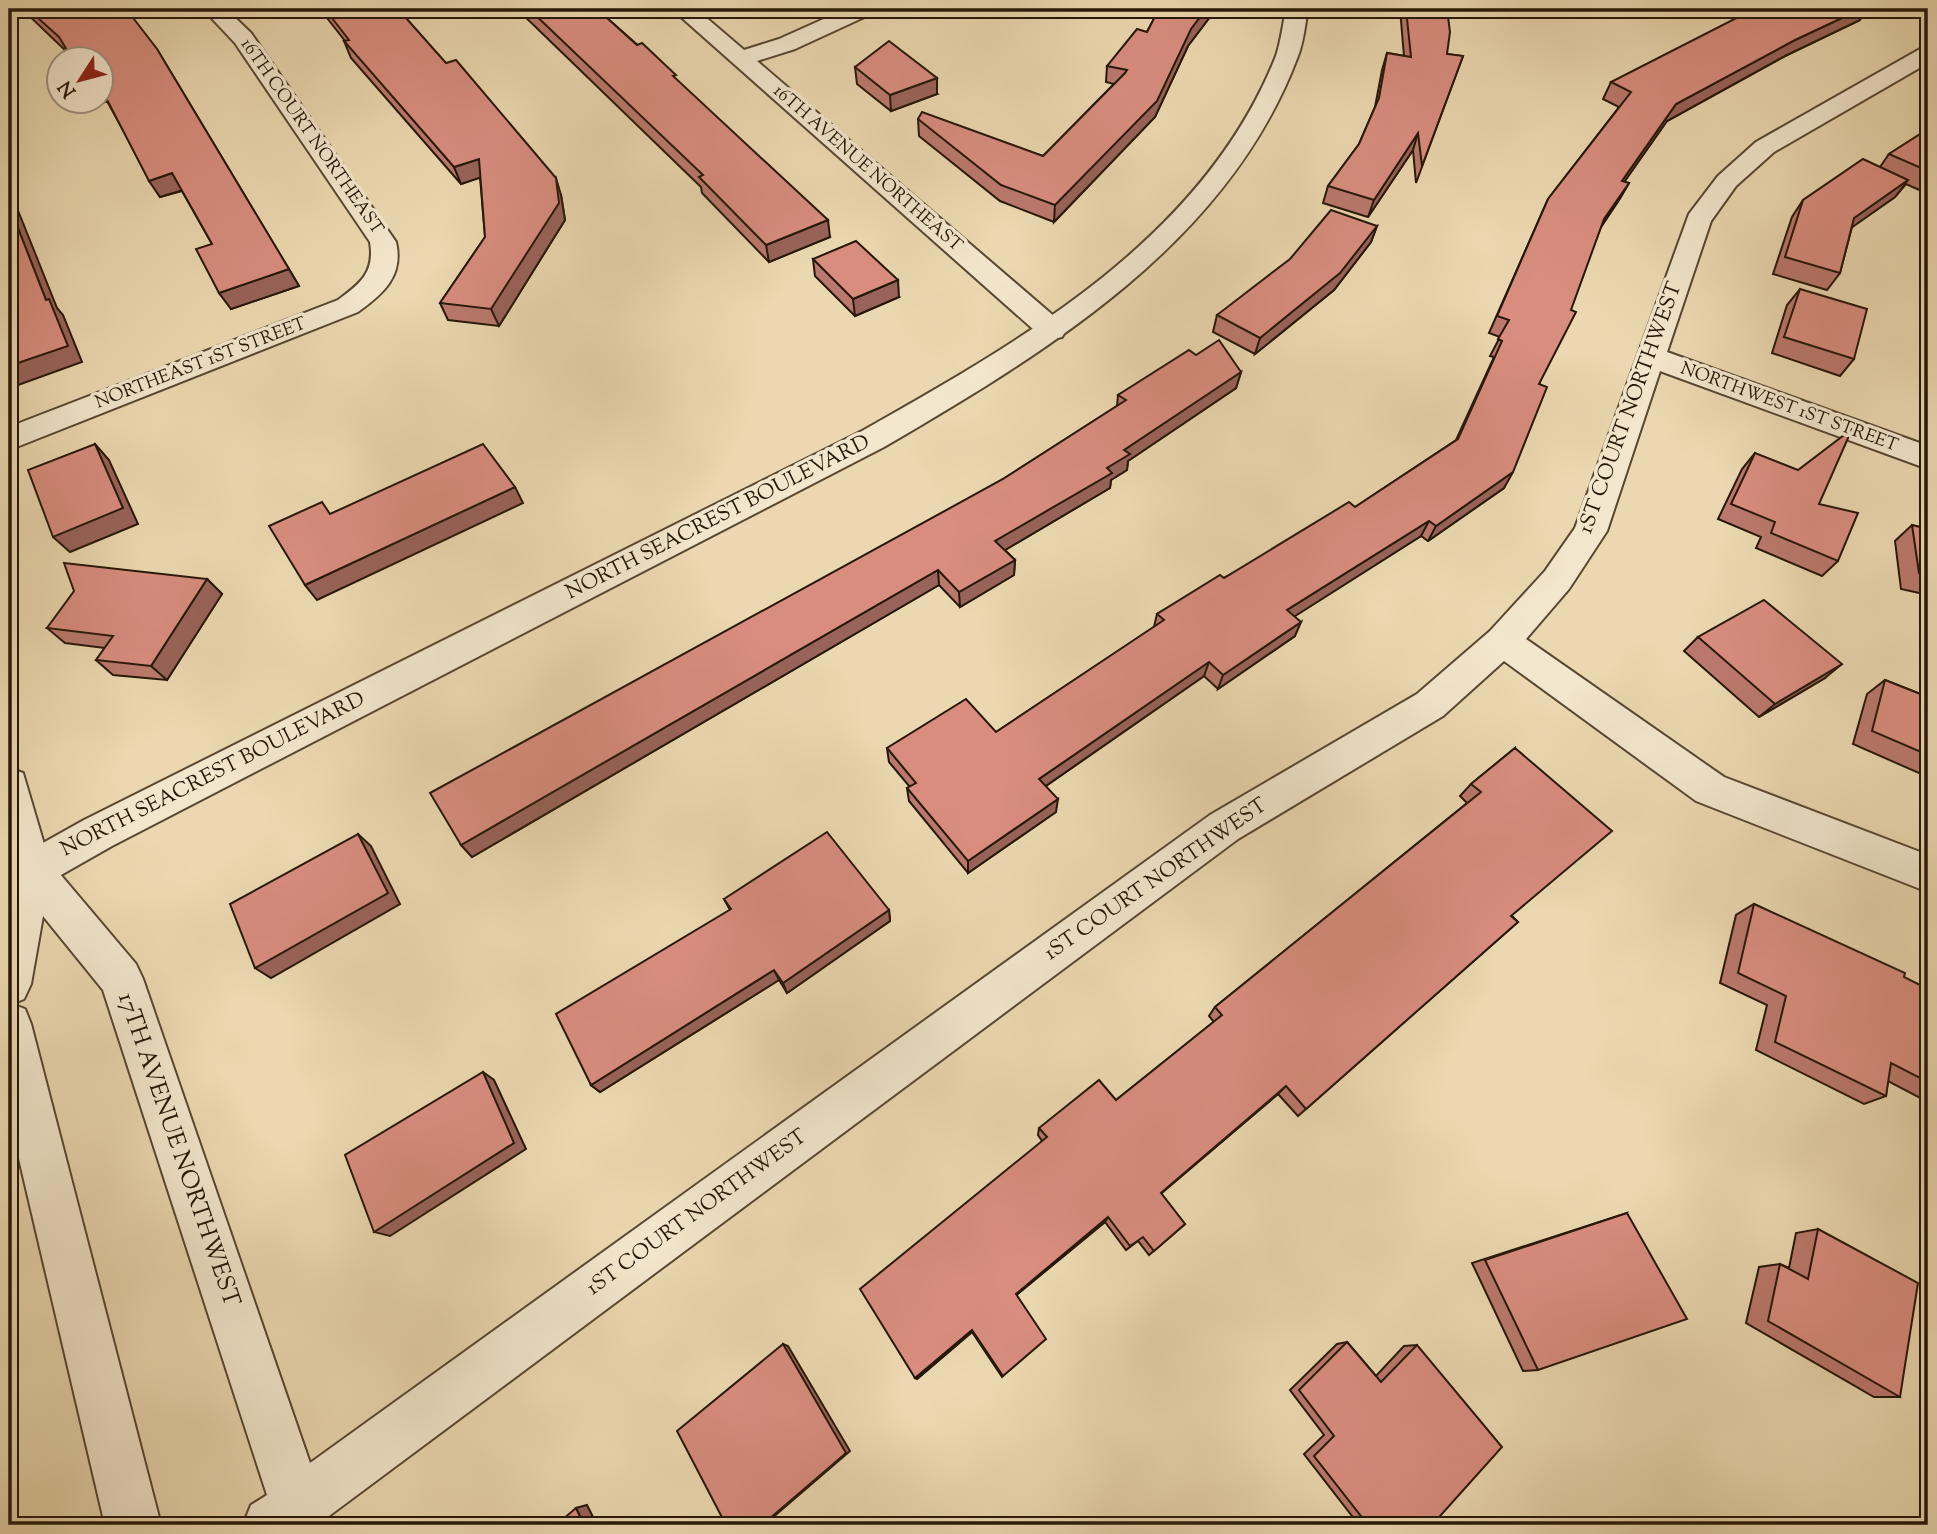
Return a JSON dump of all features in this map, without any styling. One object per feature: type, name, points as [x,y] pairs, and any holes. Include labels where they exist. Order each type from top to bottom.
[{"type":"street","name":"16TH COURT NORTHEAST","points":[[214,9],[243,37],[383,242],[388,257],[383,274]]},
{"type":"street","name":"16TH AVENUE NORTHEAST","points":[[683,9],[1052,330]]},
{"type":"street","points":[[740,59],[797,40],[863,9]]},
{"type":"street","name":"NORTH SEACREST BOULEVARD","points":[[20,876],[98,833],[873,439],[969,385],[1052,330],[1151,249],[1190,210],[1240,147],[1268,99],[1288,53],[1297,9]]},
{"type":"street","name":"1ST COURT NORTHWEST","points":[[291,1519],[1224,827],[1430,705],[1503,640],[1557,580],[1590,531],[1698,220],[1727,181],[1765,147],[1928,54]]},
{"type":"street","name":"NORTHEAST 1ST STREET","points":[[9,439],[348,306],[369,290],[383,274]]},
{"type":"street","name":"NORTHWEST 1ST STREET","points":[[1650,357],[1928,458]]},
{"type":"street","points":[[1503,640],[1710,789],[1928,874]]},
{"type":"street","points":[[9,785],[20,876],[9,984]]},
{"type":"street","name":"17TH AVENUE NORTHWEST","points":[[20,876],[121,979],[291,1519]]},
{"type":"street","points":[[9,1024],[134,1525]]},
{"type":"building","points":[[28,9],[127,10],[157,49],[289,269],[219,293],[196,249],[212,244],[172,173],[149,181],[115,116],[116,46],[64,46],[59,37]]},
{"type":"building","points":[[325,9],[398,9],[446,63],[456,60],[556,178],[559,203],[491,309],[440,303],[485,237],[479,159],[454,167],[344,41],[349,40]]},
{"type":"building","points":[[529,9],[597,9],[637,45],[642,43],[676,75],[673,76],[828,220],[766,245],[699,177],[703,175]]},
{"type":"building","points":[[1159,9],[1206,9],[1191,29],[1157,101],[1055,205],[1001,185],[918,119],[922,112],[1043,156],[1125,73],[1127,70],[1107,66],[1137,29],[1147,32]]},
{"type":"building","points":[[1406,9],[1447,9],[1450,32],[1447,54],[1463,56],[1422,166],[1418,133],[1374,200],[1328,186],[1359,144],[1379,98],[1387,53],[1411,57]]},
{"type":"building","points":[[1754,9],[1861,9],[1795,40],[1676,104],[1622,181],[1629,183],[1604,219],[1571,310],[1576,312],[1539,384],[1547,387],[1513,472],[1436,526],[1429,521],[1287,610],[1301,622],[1223,675],[1209,662],[1039,779],[1058,799],[968,861],[907,788],[916,783],[887,748],[966,699],[996,732],[1164,620],[1157,614],[1220,575],[1224,578],[1349,502],[1355,507],[1458,439],[1502,341],[1498,339],[1509,320],[1497,316],[1548,199],[1631,92],[1611,82]]},
{"type":"building","points":[[889,41],[937,78],[890,95],[855,67]]},
{"type":"building","points":[[1928,129],[1928,171],[1889,154]]},
{"type":"building","points":[[1863,159],[1908,180],[1854,218],[1840,273],[1785,257],[1803,200]]},
{"type":"building","points":[[9,205],[46,300],[49,299],[68,346],[9,366]]},
{"type":"building","points":[[1331,210],[1377,226],[1340,273],[1260,338],[1217,315],[1290,259]]},
{"type":"building","points":[[856,241],[898,280],[853,299],[813,259]]},
{"type":"building","points":[[1800,289],[1867,309],[1854,359],[1784,337]]},
{"type":"building","points":[[1219,340],[1241,372],[1124,450],[1130,454],[1107,468],[1112,473],[995,541],[1015,560],[959,592],[938,570],[461,845],[430,793],[1003,479],[1126,400],[1118,395],[1189,350],[1196,355]]},
{"type":"building","points":[[1852,429],[1819,504],[1858,513],[1838,561],[1771,533],[1775,522],[1731,504],[1755,453],[1798,470]]},
{"type":"building","points":[[95,444],[123,508],[53,537],[28,470]]},
{"type":"building","points":[[483,444],[515,487],[305,585],[269,526],[322,502],[330,514]]},
{"type":"building","points":[[1912,525],[1928,529],[1928,576],[1919,573]]},
{"type":"building","points":[[64,563],[207,579],[151,666],[96,660],[113,636],[47,628],[74,591]]},
{"type":"building","points":[[1764,600],[1842,664],[1775,704],[1698,637]]},
{"type":"building","points":[[1885,680],[1928,697],[1928,755],[1872,731]]},
{"type":"building","points":[[1515,748],[1612,831],[1511,916],[1518,922],[1306,1109],[1286,1086],[1161,1193],[1185,1224],[1154,1251],[1143,1237],[1130,1246],[1108,1217],[1016,1294],[1046,1339],[1003,1376],[972,1330],[915,1378],[860,1289],[1047,1137],[1039,1128],[1099,1080],[1116,1100],[1222,1015],[1215,1007],[1481,792],[1471,784]]},
{"type":"building","points":[[827,832],[889,910],[783,983],[774,970],[591,1085],[556,1014],[731,909],[724,899]]},
{"type":"building","points":[[358,834],[388,893],[255,968],[230,904]]},
{"type":"building","points":[[1754,904],[1905,973],[1904,977],[1928,989],[1928,1082],[1891,1063],[1886,1096],[1775,1042],[1786,996],[1738,973]]},
{"type":"building","points":[[483,1072],[514,1143],[374,1232],[345,1155]]},
{"type":"building","points":[[1627,1213],[1687,1319],[1538,1370],[1485,1260]]},
{"type":"building","points":[[1818,1229],[1918,1283],[1900,1397],[1768,1321],[1780,1264],[1808,1279]]},
{"type":"building","points":[[1347,1342],[1381,1382],[1417,1345],[1502,1447],[1432,1525],[1368,1525],[1314,1456],[1334,1436],[1299,1390]]},
{"type":"building","points":[[783,1344],[846,1453],[762,1525],[726,1525],[677,1431]]},
{"type":"building","points":[[576,1508],[584,1525],[556,1525]]}]
